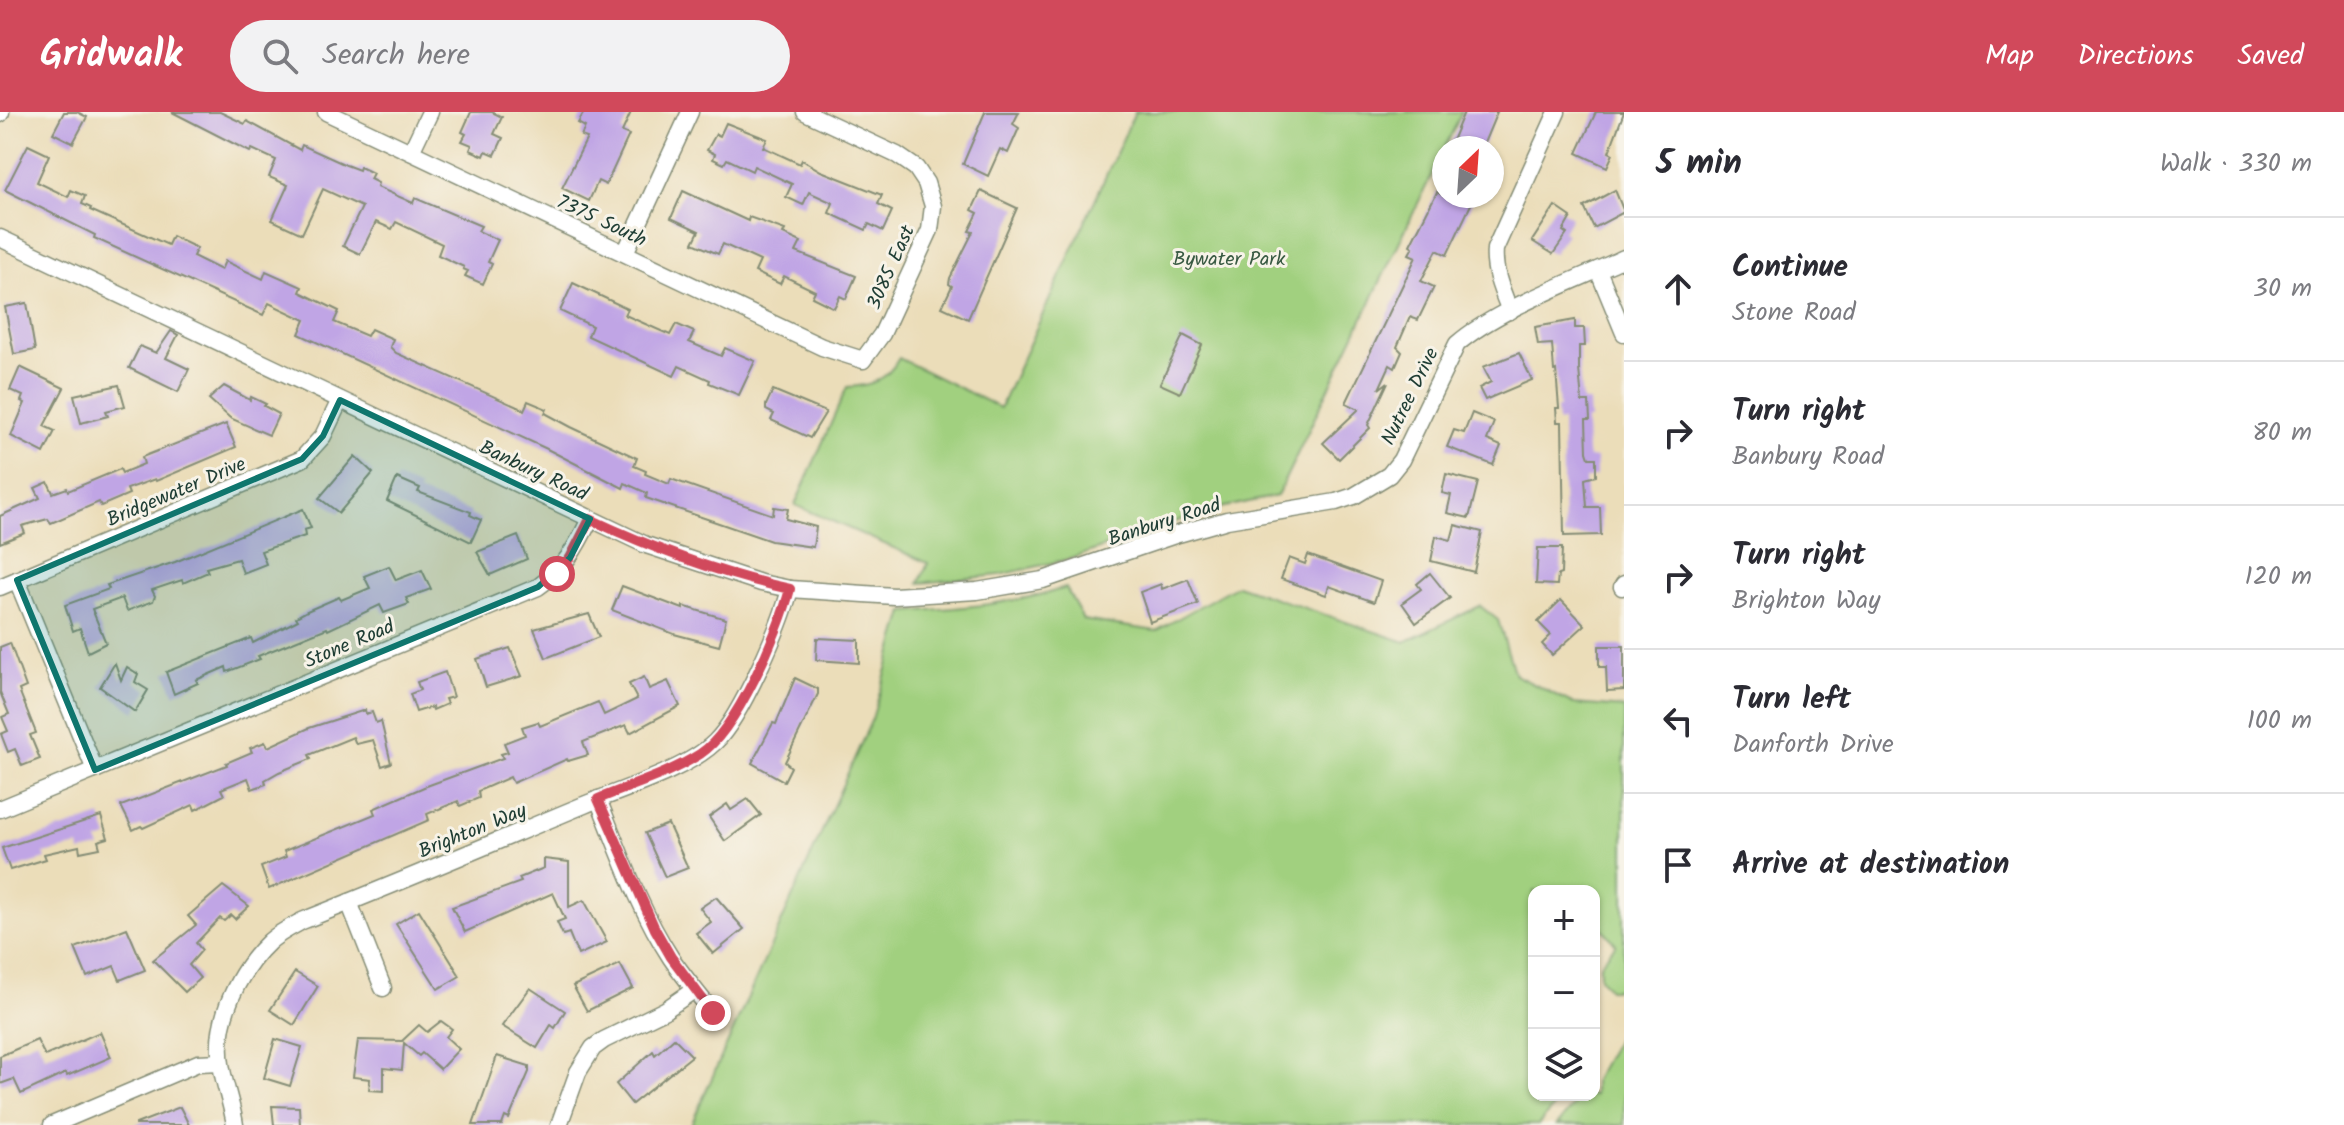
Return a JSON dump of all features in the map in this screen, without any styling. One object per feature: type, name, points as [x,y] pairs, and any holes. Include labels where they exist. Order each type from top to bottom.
[{"type":"street","name":"7375 South","points":[[326,112],[822,347],[863,360]]},
{"type":"street","points":[[411,152],[430,112]]},
{"type":"street","points":[[625,253],[690,112]]},
{"type":"street","name":"3085 East","points":[[805,112],[897,155],[916,168],[926,183],[933,206],[930,230],[882,334],[863,360]]},
{"type":"street","points":[[1510,311],[1497,278],[1495,249],[1557,112]]},
{"type":"street","name":"Banbury Road","points":[[0,238],[646,545],[790,589],[894,596],[990,589],[1043,580],[1178,534],[1268,512]]},
{"type":"street","name":"Nutree Drive","points":[[1268,512],[1345,499],[1369,489],[1389,475],[1401,460],[1457,344],[1470,333],[1510,311],[1624,258]]},
{"type":"street","points":[[1598,270],[1624,333]]},
{"type":"street","name":"Bridgewater Drive","points":[[0,587],[302,459],[323,436],[340,400]]},
{"type":"street","name":"Stone Road","points":[[0,809],[538,587],[557,574],[570,558],[590,519]]},
{"type":"street","points":[[17,580],[95,770]]},
{"type":"street","name":"Brighton Way","points":[[235,1125],[220,1062],[225,1018],[231,997],[247,967],[272,940],[302,921],[682,764],[716,741],[739,709],[785,611],[790,589]]},
{"type":"street","points":[[598,799],[640,901],[671,957],[713,1013]]},
{"type":"street","points":[[349,902],[383,988]]},
{"type":"street","points":[[559,1125],[578,1072],[593,1048],[665,1010],[694,990]]},
{"type":"street","points":[[52,1125],[198,1063],[220,1062]]},
{"type":"highlighted area","points":[[340,400],[590,519],[570,558],[538,587],[95,770],[17,580],[302,459],[323,436]]},
{"type":"green space","name":"Bywater Park","points":[[1135,112],[1462,112],[1450,136],[1432,136],[1432,174],[1277,496],[1206,511],[1073,558],[1000,575],[919,583],[928,563],[795,505],[847,387],[864,385],[884,377],[899,358],[1000,408]]},
{"type":"green space","points":[[1237,585],[1405,642],[1480,606],[1498,620],[1515,675],[1574,704],[1624,708],[1624,989],[1609,989],[1600,978],[1600,964],[1616,944],[1602,928],[1600,930],[1600,885],[1528,885],[1528,1101],[1559,1101],[1538,1125],[691,1125],[872,719],[904,612],[1006,602],[1066,588],[1083,620],[1156,631]]},
{"type":"green space","points":[[1624,1026],[1624,1125],[1557,1125],[1577,1101],[1600,1101],[1600,1069]]},
{"type":"building","points":[[64,112],[77,112],[87,117],[73,143],[53,133]]},
{"type":"building","points":[[172,112],[220,112],[245,124],[247,121],[300,150],[302,145],[346,165],[373,173],[370,179],[378,183],[377,187],[413,203],[415,198],[481,226],[478,231],[498,240],[483,284],[465,276],[468,271],[464,267],[438,255],[442,244],[396,222],[392,229],[376,222],[360,254],[343,246],[362,207],[323,189],[302,234],[272,220],[288,185],[269,177],[276,160],[252,149],[250,152]]},
{"type":"building","points":[[471,112],[492,112],[502,117],[494,134],[503,138],[495,155],[486,151],[484,156],[470,150],[472,145],[462,141],[466,134],[462,132]]},
{"type":"building","points":[[584,112],[631,112],[622,132],[629,135],[606,185],[598,181],[589,201],[562,188],[587,138],[581,136],[585,127],[578,123]]},
{"type":"building","points":[[985,112],[1019,112],[1013,124],[1019,128],[1008,153],[1000,149],[988,176],[963,164]]},
{"type":"building","points":[[1464,112],[1497,112],[1487,136],[1454,136]]},
{"type":"building","points":[[1596,112],[1624,112],[1609,152],[1613,154],[1607,167],[1577,153]]},
{"type":"building","points":[[726,123],[767,139],[763,147],[800,164],[802,160],[821,171],[882,195],[878,204],[892,211],[883,231],[869,224],[866,230],[829,213],[833,203],[809,192],[803,205],[786,197],[792,184],[754,166],[752,171],[727,159],[724,164],[713,159],[715,154],[707,150],[716,134],[720,136]]},
{"type":"building","points":[[28,145],[49,155],[37,182],[68,197],[71,190],[85,196],[82,204],[90,210],[168,245],[172,236],[197,248],[193,256],[221,270],[225,261],[263,279],[266,271],[302,287],[300,292],[339,311],[334,322],[367,336],[371,329],[393,339],[390,347],[396,353],[524,410],[528,401],[547,409],[545,413],[637,458],[634,466],[646,471],[645,474],[669,484],[671,479],[773,515],[774,507],[788,509],[786,519],[816,527],[813,547],[771,541],[646,498],[647,493],[625,483],[623,488],[547,449],[299,334],[305,320],[269,303],[263,315],[94,238],[95,235],[5,190]]},
{"type":"building","points":[[1615,190],[1624,212],[1594,228],[1584,207]]},
{"type":"building","points":[[683,191],[748,221],[749,217],[785,230],[783,234],[801,242],[796,252],[856,276],[846,299],[840,296],[834,308],[812,297],[815,291],[784,276],[780,284],[755,272],[760,261],[723,244],[718,254],[693,243],[699,231],[671,218]]},
{"type":"building","points":[[981,191],[1017,208],[968,319],[942,307],[952,286],[949,284],[950,278],[973,232],[969,231],[978,213],[972,210]]},
{"type":"building","points":[[1432,202],[1432,208],[1469,208],[1447,255],[1437,250],[1421,281],[1434,287],[1418,320],[1410,317],[1397,347],[1402,352],[1395,368],[1390,365],[1379,389],[1388,382],[1368,425],[1370,428],[1339,459],[1323,443],[1359,409],[1346,403],[1416,257],[1409,254],[1413,247],[1410,245]]},
{"type":"building","points":[[1555,206],[1571,217],[1563,231],[1567,234],[1553,254],[1532,241]]},
{"type":"building","points":[[573,283],[628,309],[625,315],[670,335],[676,324],[694,332],[689,342],[721,356],[725,348],[755,361],[739,395],[679,366],[674,376],[588,336],[592,326],[560,311]]},
{"type":"building","points":[[27,303],[35,350],[14,354],[5,307]]},
{"type":"building","points":[[1575,320],[1575,328],[1584,328],[1585,346],[1579,346],[1579,369],[1582,402],[1589,402],[1587,452],[1589,458],[1596,458],[1596,476],[1585,479],[1587,507],[1600,507],[1601,535],[1564,536],[1562,422],[1557,422],[1556,370],[1552,344],[1538,345],[1535,327]]},
{"type":"building","points":[[171,331],[178,335],[166,358],[189,369],[178,392],[129,368],[140,346],[156,353]]},
{"type":"building","points":[[1183,335],[1202,345],[1180,393],[1160,384]]},
{"type":"building","points":[[1519,353],[1532,380],[1485,400],[1479,388],[1491,382],[1483,367]]},
{"type":"building","points":[[20,367],[64,388],[44,426],[55,431],[44,453],[11,436],[25,403],[21,401],[23,396],[10,390]]},
{"type":"building","points":[[119,385],[125,406],[106,411],[108,416],[81,423],[74,395]]},
{"type":"building","points":[[224,386],[250,400],[251,397],[266,404],[264,406],[279,414],[269,435],[230,418],[209,399]]},
{"type":"building","points":[[773,390],[826,412],[810,438],[771,420],[774,414],[766,410],[766,405]]},
{"type":"building","points":[[1472,413],[1494,422],[1487,440],[1501,446],[1493,465],[1447,447],[1454,430],[1464,433]]},
{"type":"building","points":[[226,424],[236,447],[156,481],[127,489],[129,494],[101,506],[99,502],[51,523],[48,519],[22,526],[25,533],[0,543],[0,516],[40,498],[35,488],[48,482],[53,493],[67,488],[68,491],[120,469],[122,473],[144,464],[142,457]]},
{"type":"building","points":[[355,456],[373,473],[339,513],[319,498]]},
{"type":"building","points":[[1446,474],[1478,482],[1469,518],[1447,513],[1451,495],[1442,493]]},
{"type":"building","points":[[397,478],[420,488],[418,492],[471,512],[470,515],[481,520],[471,542],[387,501]]},
{"type":"building","points":[[303,509],[311,528],[304,530],[305,536],[261,551],[266,564],[243,573],[238,559],[206,568],[208,572],[183,583],[182,580],[152,590],[155,596],[153,601],[127,611],[122,598],[92,609],[106,643],[88,652],[80,628],[73,631],[65,605],[109,589],[107,585],[175,562]]},
{"type":"building","points":[[1455,525],[1482,532],[1474,572],[1431,561],[1436,536],[1451,540]]},
{"type":"building","points":[[518,536],[527,559],[490,575],[477,552]]},
{"type":"building","points":[[1538,548],[1562,548],[1561,574],[1558,575],[1557,585],[1536,584]]},
{"type":"building","points":[[1308,555],[1381,581],[1374,602],[1329,586],[1326,595],[1281,579],[1289,558],[1305,564]]},
{"type":"building","points":[[389,566],[396,580],[422,570],[431,589],[406,598],[409,604],[384,613],[380,605],[328,630],[258,656],[260,659],[227,672],[226,667],[174,694],[166,672],[251,638],[253,643],[298,620],[296,617],[307,611],[370,588],[364,576]]},
{"type":"building","points":[[1430,573],[1450,598],[1416,623],[1402,603],[1421,589],[1417,584]]},
{"type":"building","points":[[1188,579],[1198,604],[1150,622],[1140,592],[1161,584],[1162,589]]},
{"type":"building","points":[[622,586],[683,609],[683,606],[726,619],[719,646],[674,634],[612,610]]},
{"type":"building","points":[[1561,600],[1585,625],[1552,655],[1542,644],[1551,635],[1538,622]]},
{"type":"building","points":[[589,614],[599,637],[546,658],[534,629]]},
{"type":"building","points":[[817,638],[859,640],[859,663],[816,660]]},
{"type":"building","points":[[10,643],[26,687],[19,690],[36,733],[30,735],[40,759],[22,766],[15,749],[8,752],[1,734],[8,731],[2,717],[9,714],[0,692],[0,647]]},
{"type":"building","points":[[1599,646],[1624,646],[1624,690],[1607,691],[1606,667],[1599,667]]},
{"type":"building","points":[[510,648],[522,676],[486,687],[477,659]]},
{"type":"building","points":[[115,663],[121,680],[127,667],[138,674],[135,682],[148,690],[135,712],[100,687]]},
{"type":"building","points":[[445,672],[453,697],[445,699],[447,704],[433,710],[432,707],[416,712],[410,694],[420,690],[417,682]]},
{"type":"building","points":[[644,677],[649,689],[668,681],[680,706],[630,733],[626,725],[583,742],[588,755],[567,759],[513,783],[510,777],[478,791],[479,798],[460,806],[458,801],[427,814],[429,820],[269,889],[261,867],[286,857],[284,851],[375,814],[373,809],[424,787],[503,758],[501,754],[508,752],[504,743],[525,735],[522,727],[538,722],[540,726],[598,702],[604,715],[637,699],[629,684]]},
{"type":"building","points":[[795,678],[818,689],[818,694],[785,762],[791,767],[784,781],[752,763],[773,723],[776,724]]},
{"type":"building","points":[[365,710],[366,714],[372,712],[376,723],[381,721],[391,763],[382,766],[373,740],[356,744],[353,737],[309,755],[311,759],[279,772],[265,780],[266,784],[252,789],[248,778],[221,789],[224,795],[195,810],[193,805],[143,828],[133,830],[121,806],[227,765],[252,752],[250,748],[265,742],[268,747],[309,728]]},
{"type":"building","points":[[748,799],[761,815],[725,841],[709,817],[727,804],[731,810]]},
{"type":"building","points":[[101,816],[108,838],[98,841],[100,848],[80,852],[79,846],[44,854],[46,859],[10,870],[2,848]]},
{"type":"building","points":[[668,824],[688,868],[665,877],[645,833]]},
{"type":"building","points":[[544,859],[569,862],[569,907],[584,900],[607,942],[578,955],[569,933],[563,935],[557,922],[565,919],[553,893],[465,932],[452,907],[521,882],[519,878],[544,868]]},
{"type":"building","points":[[223,886],[249,906],[235,919],[231,915],[224,921],[220,918],[196,943],[202,950],[189,965],[200,978],[185,992],[153,960],[196,925],[188,916]]},
{"type":"building","points":[[716,897],[744,929],[713,954],[696,933],[711,922],[700,908]]},
{"type":"building","points":[[419,910],[460,976],[438,989],[396,924]]},
{"type":"building","points":[[127,928],[145,970],[120,980],[114,966],[87,977],[75,948]]},
{"type":"building","points":[[620,964],[633,988],[587,1011],[573,986]]},
{"type":"building","points":[[295,972],[318,986],[294,1025],[270,1010]]},
{"type":"building","points":[[530,988],[565,1011],[555,1028],[551,1025],[537,1048],[502,1026]]},
{"type":"building","points":[[441,1021],[452,1029],[446,1037],[459,1049],[440,1069],[422,1053],[419,1056],[404,1043],[402,1070],[384,1068],[384,1091],[369,1090],[370,1079],[353,1077],[358,1040],[402,1041],[419,1025],[427,1032]]},
{"type":"building","points":[[100,1032],[111,1057],[21,1094],[14,1079],[0,1084],[0,1056],[37,1040],[45,1056]]},
{"type":"building","points":[[674,1038],[692,1056],[632,1104],[616,1084],[653,1051],[655,1055]]},
{"type":"building","points":[[275,1039],[302,1047],[290,1086],[264,1078]]},
{"type":"building","points":[[497,1056],[529,1066],[529,1072],[509,1119],[505,1117],[502,1125],[473,1125]]},
{"type":"building","points":[[272,1106],[299,1107],[300,1125],[274,1125]]},
{"type":"building","points":[[180,1107],[189,1125],[136,1125],[136,1124]]},
{"type":"route","points":[[557,574],[570,558],[590,519],[646,545],[761,583],[790,589],[785,611],[739,709],[716,741],[682,764],[598,799],[640,901],[655,929],[671,957],[713,1013]]}]
